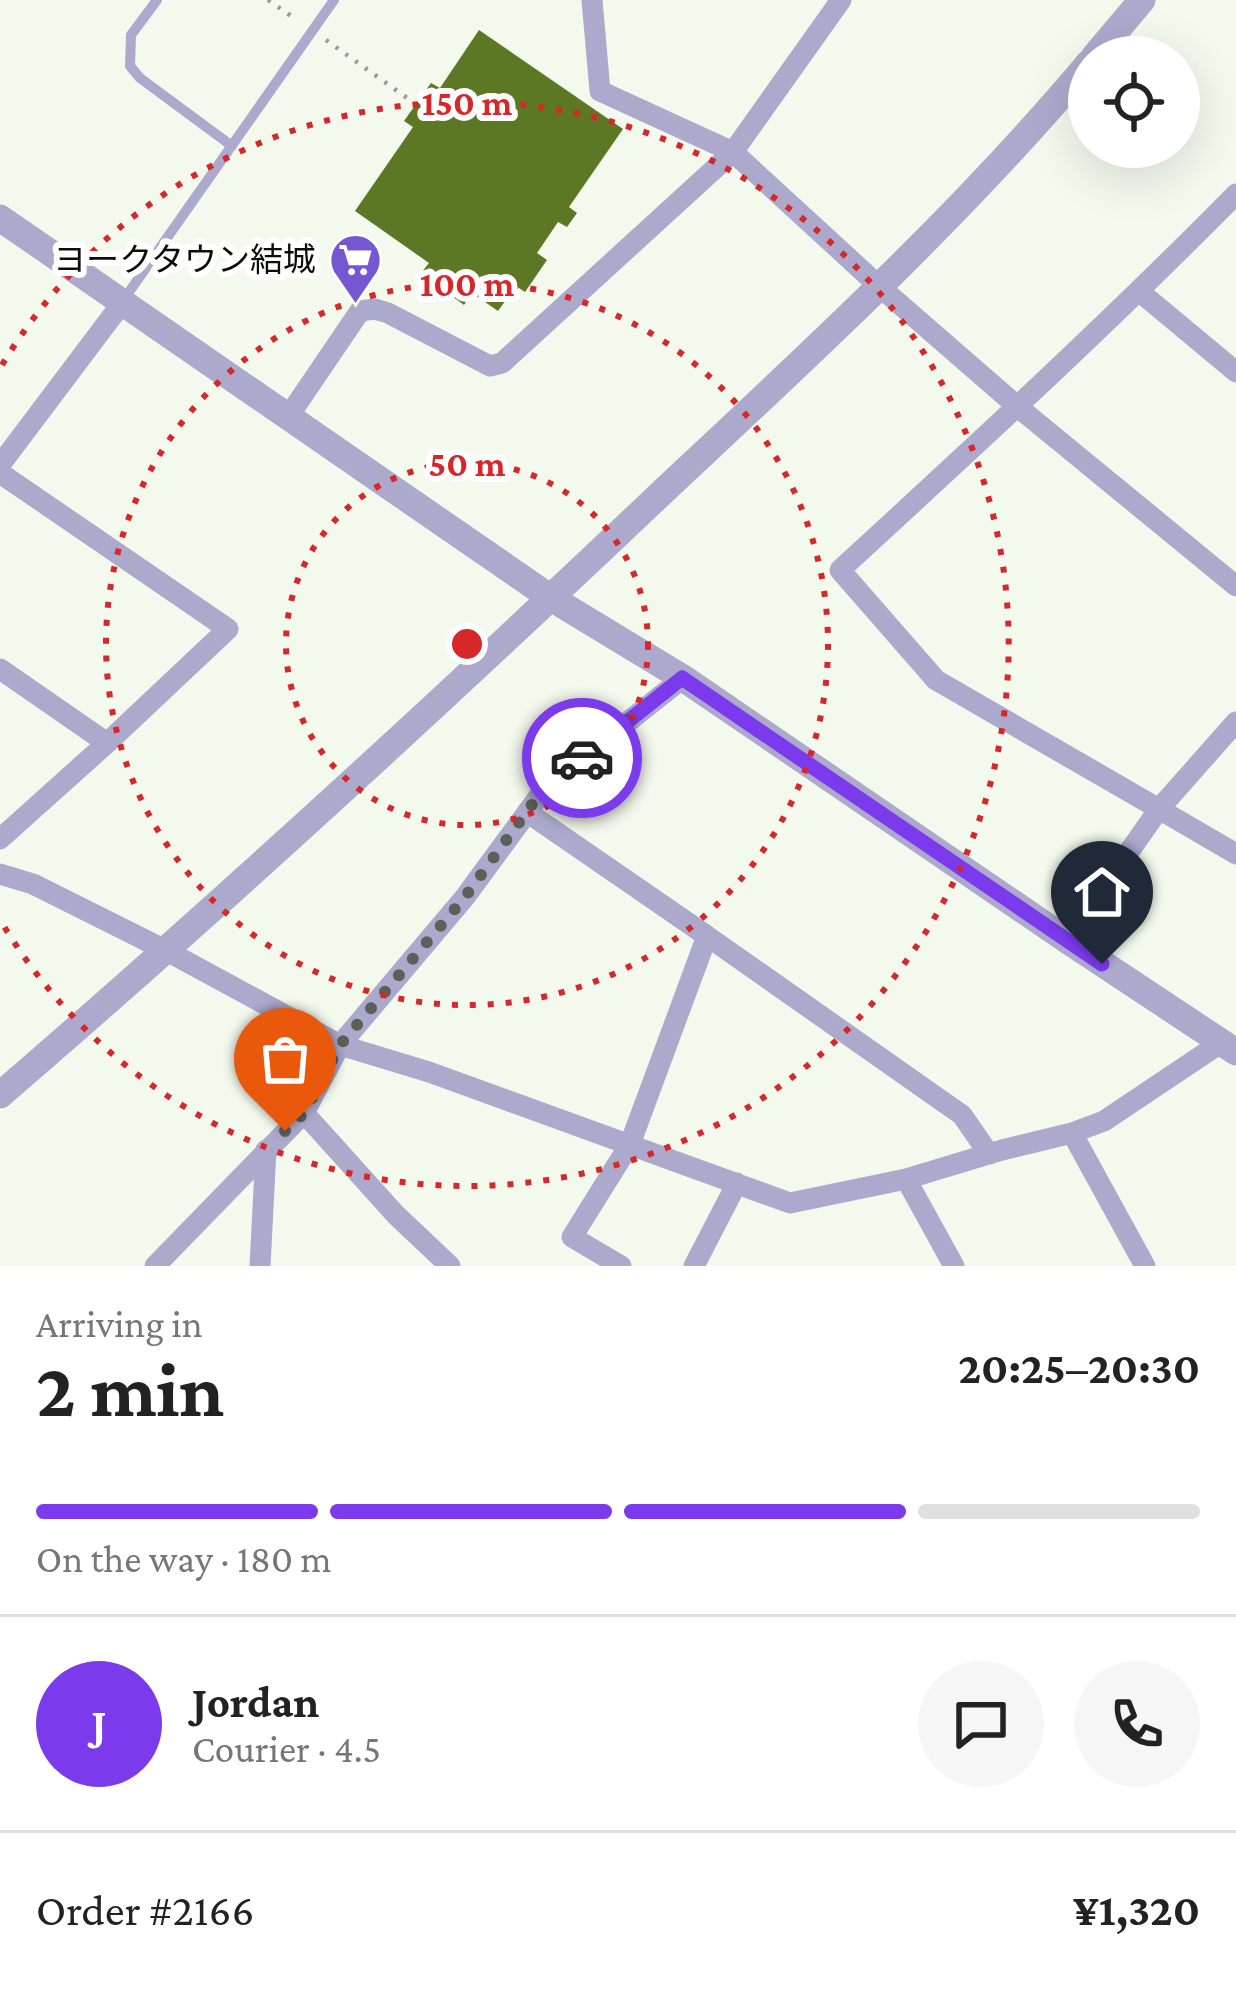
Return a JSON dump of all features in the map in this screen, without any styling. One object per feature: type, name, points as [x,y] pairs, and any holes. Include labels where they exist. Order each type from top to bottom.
[{"type":"street","points":[[592,0],[600,91],[733,152],[1018,407],[1236,586]]},
{"type":"street","points":[[1111,36],[1142,0]]},
{"type":"street","points":[[288,417],[360,311],[388,313],[490,366],[502,363],[733,152],[837,1]]},
{"type":"street","points":[[0,1095],[167,952],[551,598],[880,287],[1068,88]]},
{"type":"street","points":[[1236,194],[1140,292],[840,570],[936,680],[1236,854]]},
{"type":"street","points":[[0,218],[551,598],[682,678],[1229,1047],[1104,1121],[1072,1133],[906,1179],[790,1203],[429,1072],[340,1045],[33,884],[0,874]]},
{"type":"street","points":[[1140,292],[1236,372]]},
{"type":"street","points":[[0,839],[228,629],[0,469],[122,303]]},
{"type":"street","points":[[0,669],[106,743]]},
{"type":"street","points":[[154,1266],[304,1113],[340,1045],[465,897],[544,788],[682,678]]},
{"type":"street","points":[[1067,940],[1159,809],[1236,722]]},
{"type":"street","points":[[527,812],[962,1115],[989,1154]]},
{"type":"street","points":[[621,1266],[572,1237],[630,1144],[707,936]]},
{"type":"street","points":[[304,1113],[450,1266]]},
{"type":"street","points":[[1072,1133],[1145,1266]]},
{"type":"street","points":[[260,1266],[266,1150]]},
{"type":"street","points":[[906,1179],[954,1266]]},
{"type":"street","points":[[694,1266],[737,1183]]},
{"type":"lane","points":[[157,0],[131,35],[130,66],[232,146]]},
{"type":"lane","points":[[122,303],[334,0]]},
{"type":"path","points":[[268,0],[414,103]]},
{"type":"building","points":[[479,30],[623,129],[569,207],[577,213],[567,227],[558,222],[537,253],[547,260],[525,292],[516,286],[498,311],[472,293],[464,305],[421,273],[429,263],[355,211],[413,127],[404,121],[431,83],[440,88]]},
{"type":"way so far","points":[[285,1131],[304,1113],[340,1045],[465,897],[544,788],[582,758]]},
{"type":"place","name":"ヨークタウン結城","points":[[355,305]]},
{"type":"route","points":[[582,758],[682,678],[1102,964]]}]
